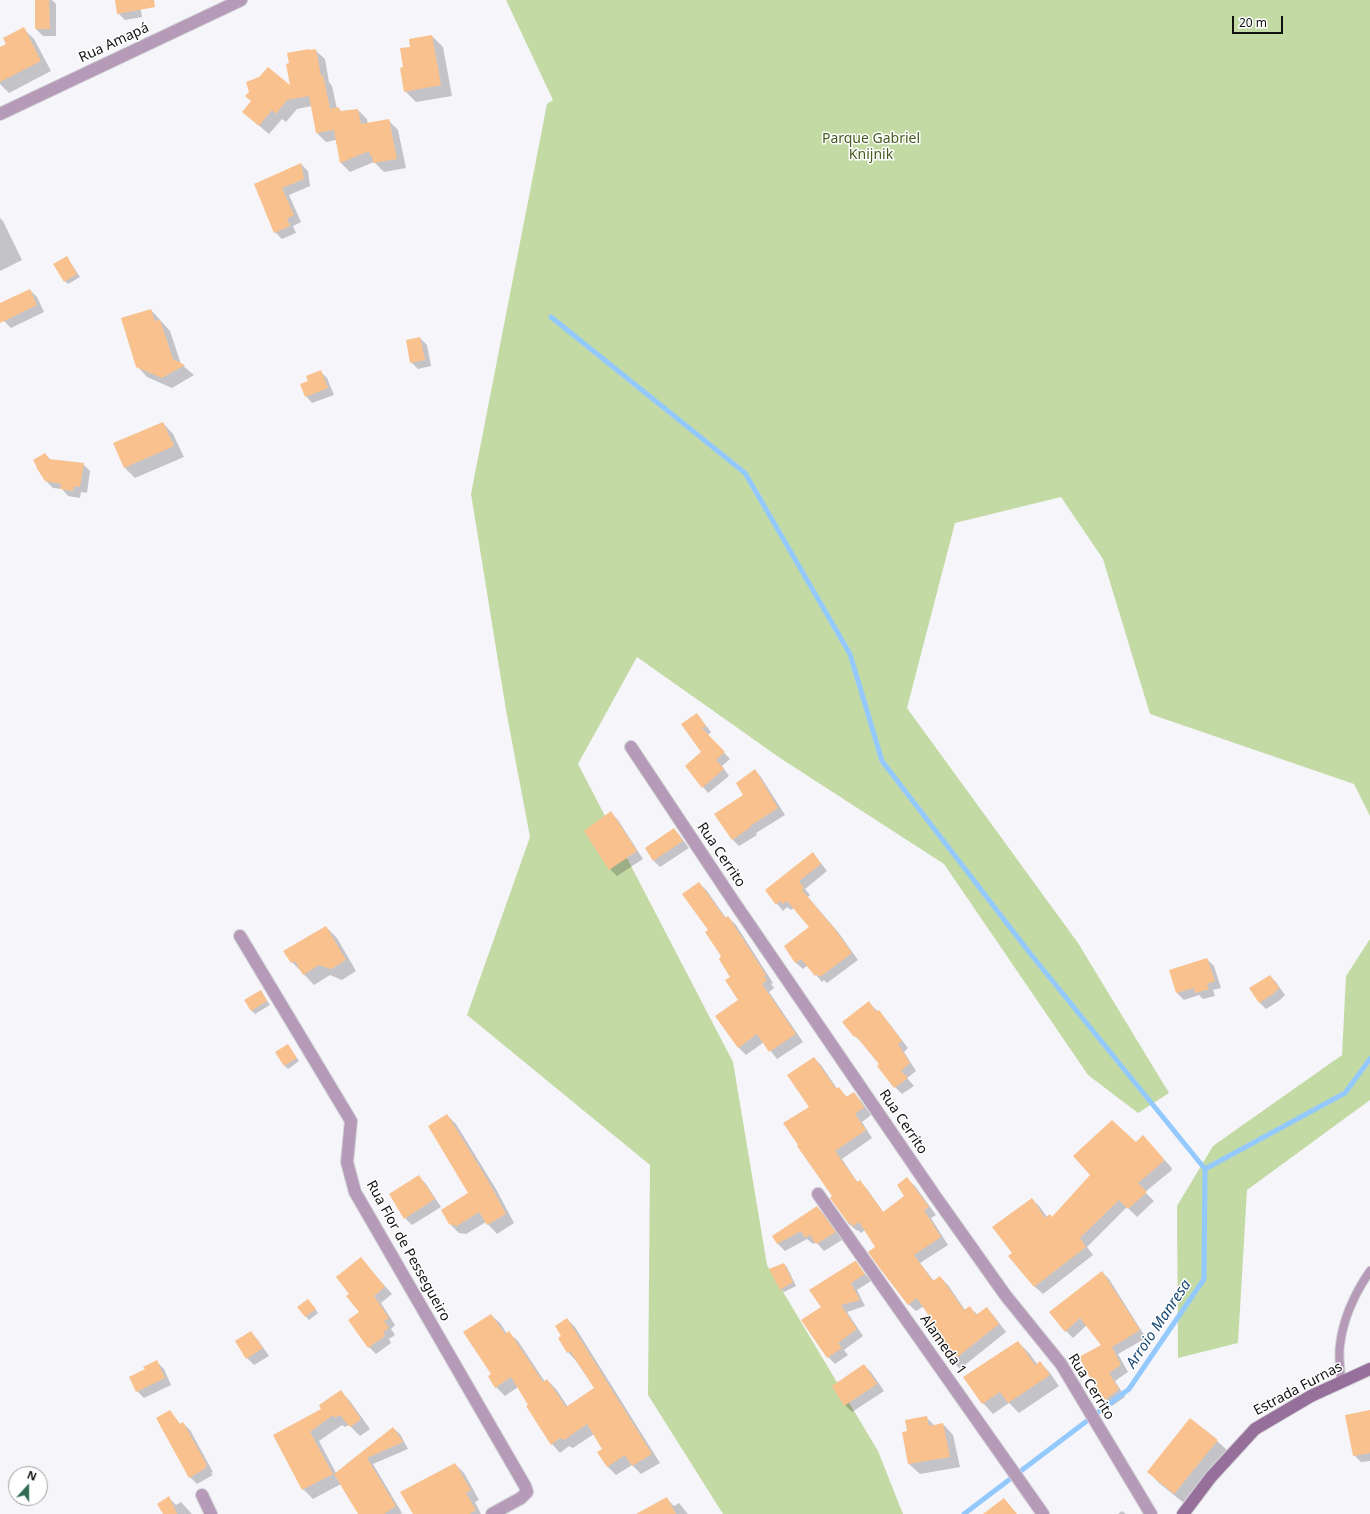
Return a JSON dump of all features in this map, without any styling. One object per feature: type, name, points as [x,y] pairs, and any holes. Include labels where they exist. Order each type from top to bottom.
[{"type":"street","name":"Rua Amapá","points":[[0,114],[231,3],[241,0]]},
{"type":"street","name":"Rua Cerrito","points":[[631,747],[734,902],[935,1196],[1006,1296],[1061,1364],[1152,1514]]},
{"type":"street","name":"Rua Flor de Pessegueiro","points":[[240,936],[351,1121],[347,1162],[355,1192],[525,1486],[527,1492],[521,1498],[492,1514]]},
{"type":"street","name":"Alameda 1","points":[[818,1194],[1043,1514]]},
{"type":"street","name":"Estrada Furnas","points":[[1183,1514],[1212,1477],[1255,1429],[1311,1396],[1370,1369]]},
{"type":"street","points":[[202,1495],[211,1514]]},
{"type":"lane","points":[[1341,1382],[1340,1346],[1345,1318],[1370,1271]]},
{"type":"green space","name":"Parque Gabriel Knijnik","points":[[506,0],[1370,0],[1370,816],[1354,784],[1150,714],[1103,559],[1061,497],[955,523],[907,708],[1078,943],[1169,1093],[1138,1113],[1088,1075],[944,864],[780,758],[637,657],[578,764],[733,1062],[767,1265],[878,1451],[903,1514],[723,1514],[648,1395],[650,1165],[467,1015],[530,837],[506,710],[471,494],[547,104],[553,100]]},
{"type":"green space","points":[[1370,939],[1370,1100],[1247,1190],[1238,1343],[1178,1358],[1177,1206],[1213,1146],[1342,1055],[1346,976]]},
{"type":"building","points":[[35,0],[49,0],[50,29],[35,29]]},
{"type":"building","points":[[115,0],[154,0],[155,7],[117,14]]},
{"type":"building","points":[[24,27],[41,61],[0,82],[0,47],[6,44],[3,38]]},
{"type":"building","points":[[432,35],[441,85],[404,92],[400,68],[403,67],[400,48],[410,47],[409,39]]},
{"type":"building","points":[[316,49],[321,76],[323,75],[330,109],[339,107],[340,111],[358,109],[361,124],[389,119],[397,159],[373,163],[372,155],[370,156],[369,151],[340,163],[334,130],[316,133],[309,96],[287,100],[276,114],[272,110],[259,126],[242,112],[251,101],[245,96],[249,92],[246,82],[259,77],[268,67],[290,85],[286,64],[289,63],[287,53]]},
{"type":"building","points":[[301,163],[304,179],[282,188],[294,215],[287,219],[290,226],[274,233],[254,184]]},
{"type":"building","points":[[67,256],[77,274],[64,282],[53,264]]},
{"type":"building","points":[[30,289],[37,305],[0,323],[0,303]]},
{"type":"building","points":[[151,309],[155,321],[160,320],[173,359],[185,365],[162,378],[136,367],[121,318]]},
{"type":"building","points":[[420,337],[425,360],[410,363],[406,340]]},
{"type":"building","points":[[321,370],[328,388],[305,397],[300,384],[308,381],[306,376]]},
{"type":"building","points":[[163,422],[174,446],[124,468],[113,443]]},
{"type":"building","points":[[45,453],[49,459],[84,463],[80,487],[74,486],[73,491],[60,489],[61,484],[45,481],[33,460]]},
{"type":"building","points":[[697,713],[706,726],[702,728],[725,752],[716,760],[724,769],[702,788],[685,766],[701,752],[681,724]]},
{"type":"building","points":[[755,769],[778,808],[750,826],[751,827],[732,840],[714,814],[743,795],[736,783]]},
{"type":"building","points":[[611,811],[637,851],[609,870],[584,831]]},
{"type":"building","points":[[674,828],[683,841],[653,861],[645,848]]},
{"type":"building","points":[[813,852],[821,864],[799,881],[804,888],[802,890],[831,924],[852,953],[820,977],[817,974],[815,976],[801,959],[795,963],[784,946],[809,927],[787,901],[783,904],[780,901],[776,905],[765,890]]},
{"type":"building","points":[[699,882],[725,918],[728,916],[766,975],[764,976],[767,980],[762,984],[796,1034],[769,1052],[757,1034],[738,1048],[715,1016],[738,1000],[725,980],[730,977],[719,959],[721,956],[705,932],[708,930],[682,894]]},
{"type":"building","points":[[326,926],[346,960],[331,969],[319,965],[303,975],[295,961],[291,963],[283,951]]},
{"type":"building","points":[[1207,958],[1215,981],[1207,984],[1209,989],[1195,993],[1194,988],[1176,993],[1169,970]]},
{"type":"building","points":[[1270,975],[1279,988],[1259,1003],[1249,988]]},
{"type":"building","points":[[261,990],[267,1001],[251,1011],[244,1000]]},
{"type":"building","points":[[869,1001],[876,1012],[879,1010],[902,1041],[898,1044],[910,1063],[901,1071],[908,1078],[894,1088],[877,1066],[879,1064],[856,1036],[854,1037],[842,1022]]},
{"type":"building","points":[[288,1044],[297,1058],[284,1066],[275,1052]]},
{"type":"building","points":[[814,1057],[836,1089],[839,1087],[846,1097],[854,1092],[864,1107],[855,1114],[866,1130],[835,1151],[857,1182],[860,1180],[883,1212],[904,1196],[897,1185],[907,1177],[929,1207],[924,1210],[941,1237],[914,1255],[933,1281],[940,1276],[964,1310],[970,1306],[976,1315],[987,1307],[999,1324],[951,1362],[924,1323],[931,1319],[917,1298],[908,1305],[878,1266],[868,1252],[875,1247],[859,1222],[853,1226],[850,1223],[849,1224],[830,1198],[832,1196],[783,1123],[809,1107],[787,1075]]},
{"type":"building","points":[[447,1114],[487,1179],[506,1214],[487,1225],[479,1212],[457,1226],[449,1224],[441,1210],[468,1193],[428,1126]]},
{"type":"building","points":[[1112,1120],[1136,1142],[1143,1135],[1164,1161],[1138,1183],[1147,1192],[1128,1209],[1119,1200],[1080,1238],[1086,1247],[1034,1287],[1008,1256],[1012,1253],[992,1227],[1032,1198],[1045,1218],[1050,1214],[1052,1217],[1090,1175],[1073,1156]]},
{"type":"building","points":[[419,1175],[435,1199],[404,1219],[389,1194]]},
{"type":"building","points":[[817,1206],[836,1232],[816,1244],[810,1235],[805,1238],[801,1231],[777,1244],[772,1236]]},
{"type":"building","points":[[361,1257],[385,1287],[374,1296],[389,1318],[384,1321],[389,1328],[383,1332],[385,1336],[368,1348],[348,1320],[359,1312],[346,1296],[349,1294],[336,1277]]},
{"type":"building","points":[[855,1261],[865,1274],[851,1283],[860,1300],[841,1305],[857,1329],[838,1343],[842,1348],[827,1358],[801,1320],[821,1307],[809,1290]]},
{"type":"building","points":[[784,1263],[793,1282],[780,1290],[769,1269]]},
{"type":"building","points":[[1102,1271],[1140,1330],[1112,1347],[1121,1365],[1109,1373],[1119,1389],[1105,1400],[1093,1383],[1079,1357],[1101,1345],[1080,1318],[1065,1332],[1049,1312]]},
{"type":"building","points":[[308,1299],[316,1309],[305,1317],[297,1307]]},
{"type":"building","points":[[491,1314],[505,1334],[509,1331],[543,1382],[547,1379],[566,1407],[594,1388],[570,1351],[567,1353],[558,1338],[561,1336],[555,1326],[567,1318],[652,1454],[632,1466],[625,1455],[607,1467],[597,1452],[602,1449],[587,1424],[564,1440],[560,1438],[551,1445],[526,1406],[528,1405],[511,1377],[495,1388],[488,1376],[491,1374],[463,1332]]},
{"type":"building","points":[[251,1331],[263,1348],[246,1359],[235,1341]]},
{"type":"building","points":[[1018,1341],[1035,1365],[1040,1361],[1050,1375],[1008,1403],[1000,1392],[982,1404],[963,1377]]},
{"type":"building","points":[[157,1360],[165,1378],[136,1392],[129,1377],[145,1369],[143,1367]]},
{"type":"building","points":[[864,1364],[877,1384],[844,1406],[832,1386]]},
{"type":"building","points":[[341,1390],[361,1419],[350,1427],[340,1415],[335,1418],[333,1415],[310,1432],[333,1474],[302,1490],[273,1435],[321,1409],[319,1405]]},
{"type":"building","points":[[170,1410],[180,1424],[183,1422],[207,1465],[205,1466],[206,1468],[189,1478],[156,1418]]},
{"type":"building","points":[[1370,1410],[1370,1453],[1353,1456],[1345,1415]]},
{"type":"building","points":[[927,1416],[929,1426],[943,1423],[950,1457],[908,1464],[902,1432],[907,1431],[905,1420]]},
{"type":"building","points":[[1190,1418],[1218,1440],[1174,1494],[1147,1472]]},
{"type":"building","points":[[393,1427],[403,1442],[367,1458],[396,1506],[384,1514],[358,1514],[334,1474]]},
{"type":"building","points":[[455,1463],[471,1490],[466,1493],[476,1510],[469,1514],[413,1514],[400,1492]]},
{"type":"building","points":[[169,1496],[177,1514],[163,1514],[157,1504]]},
{"type":"building","points":[[667,1497],[676,1514],[636,1514]]},
{"type":"building","points":[[1004,1498],[1017,1514],[983,1514]]},
{"type":"waterway","points":[[551,317],[745,473],[850,654],[882,761],[1029,952],[1205,1169]]},
{"type":"waterway","name":"Arroio Manresa","points":[[964,1514],[1129,1389],[1204,1279],[1205,1169],[1345,1093],[1370,1059]]}]
